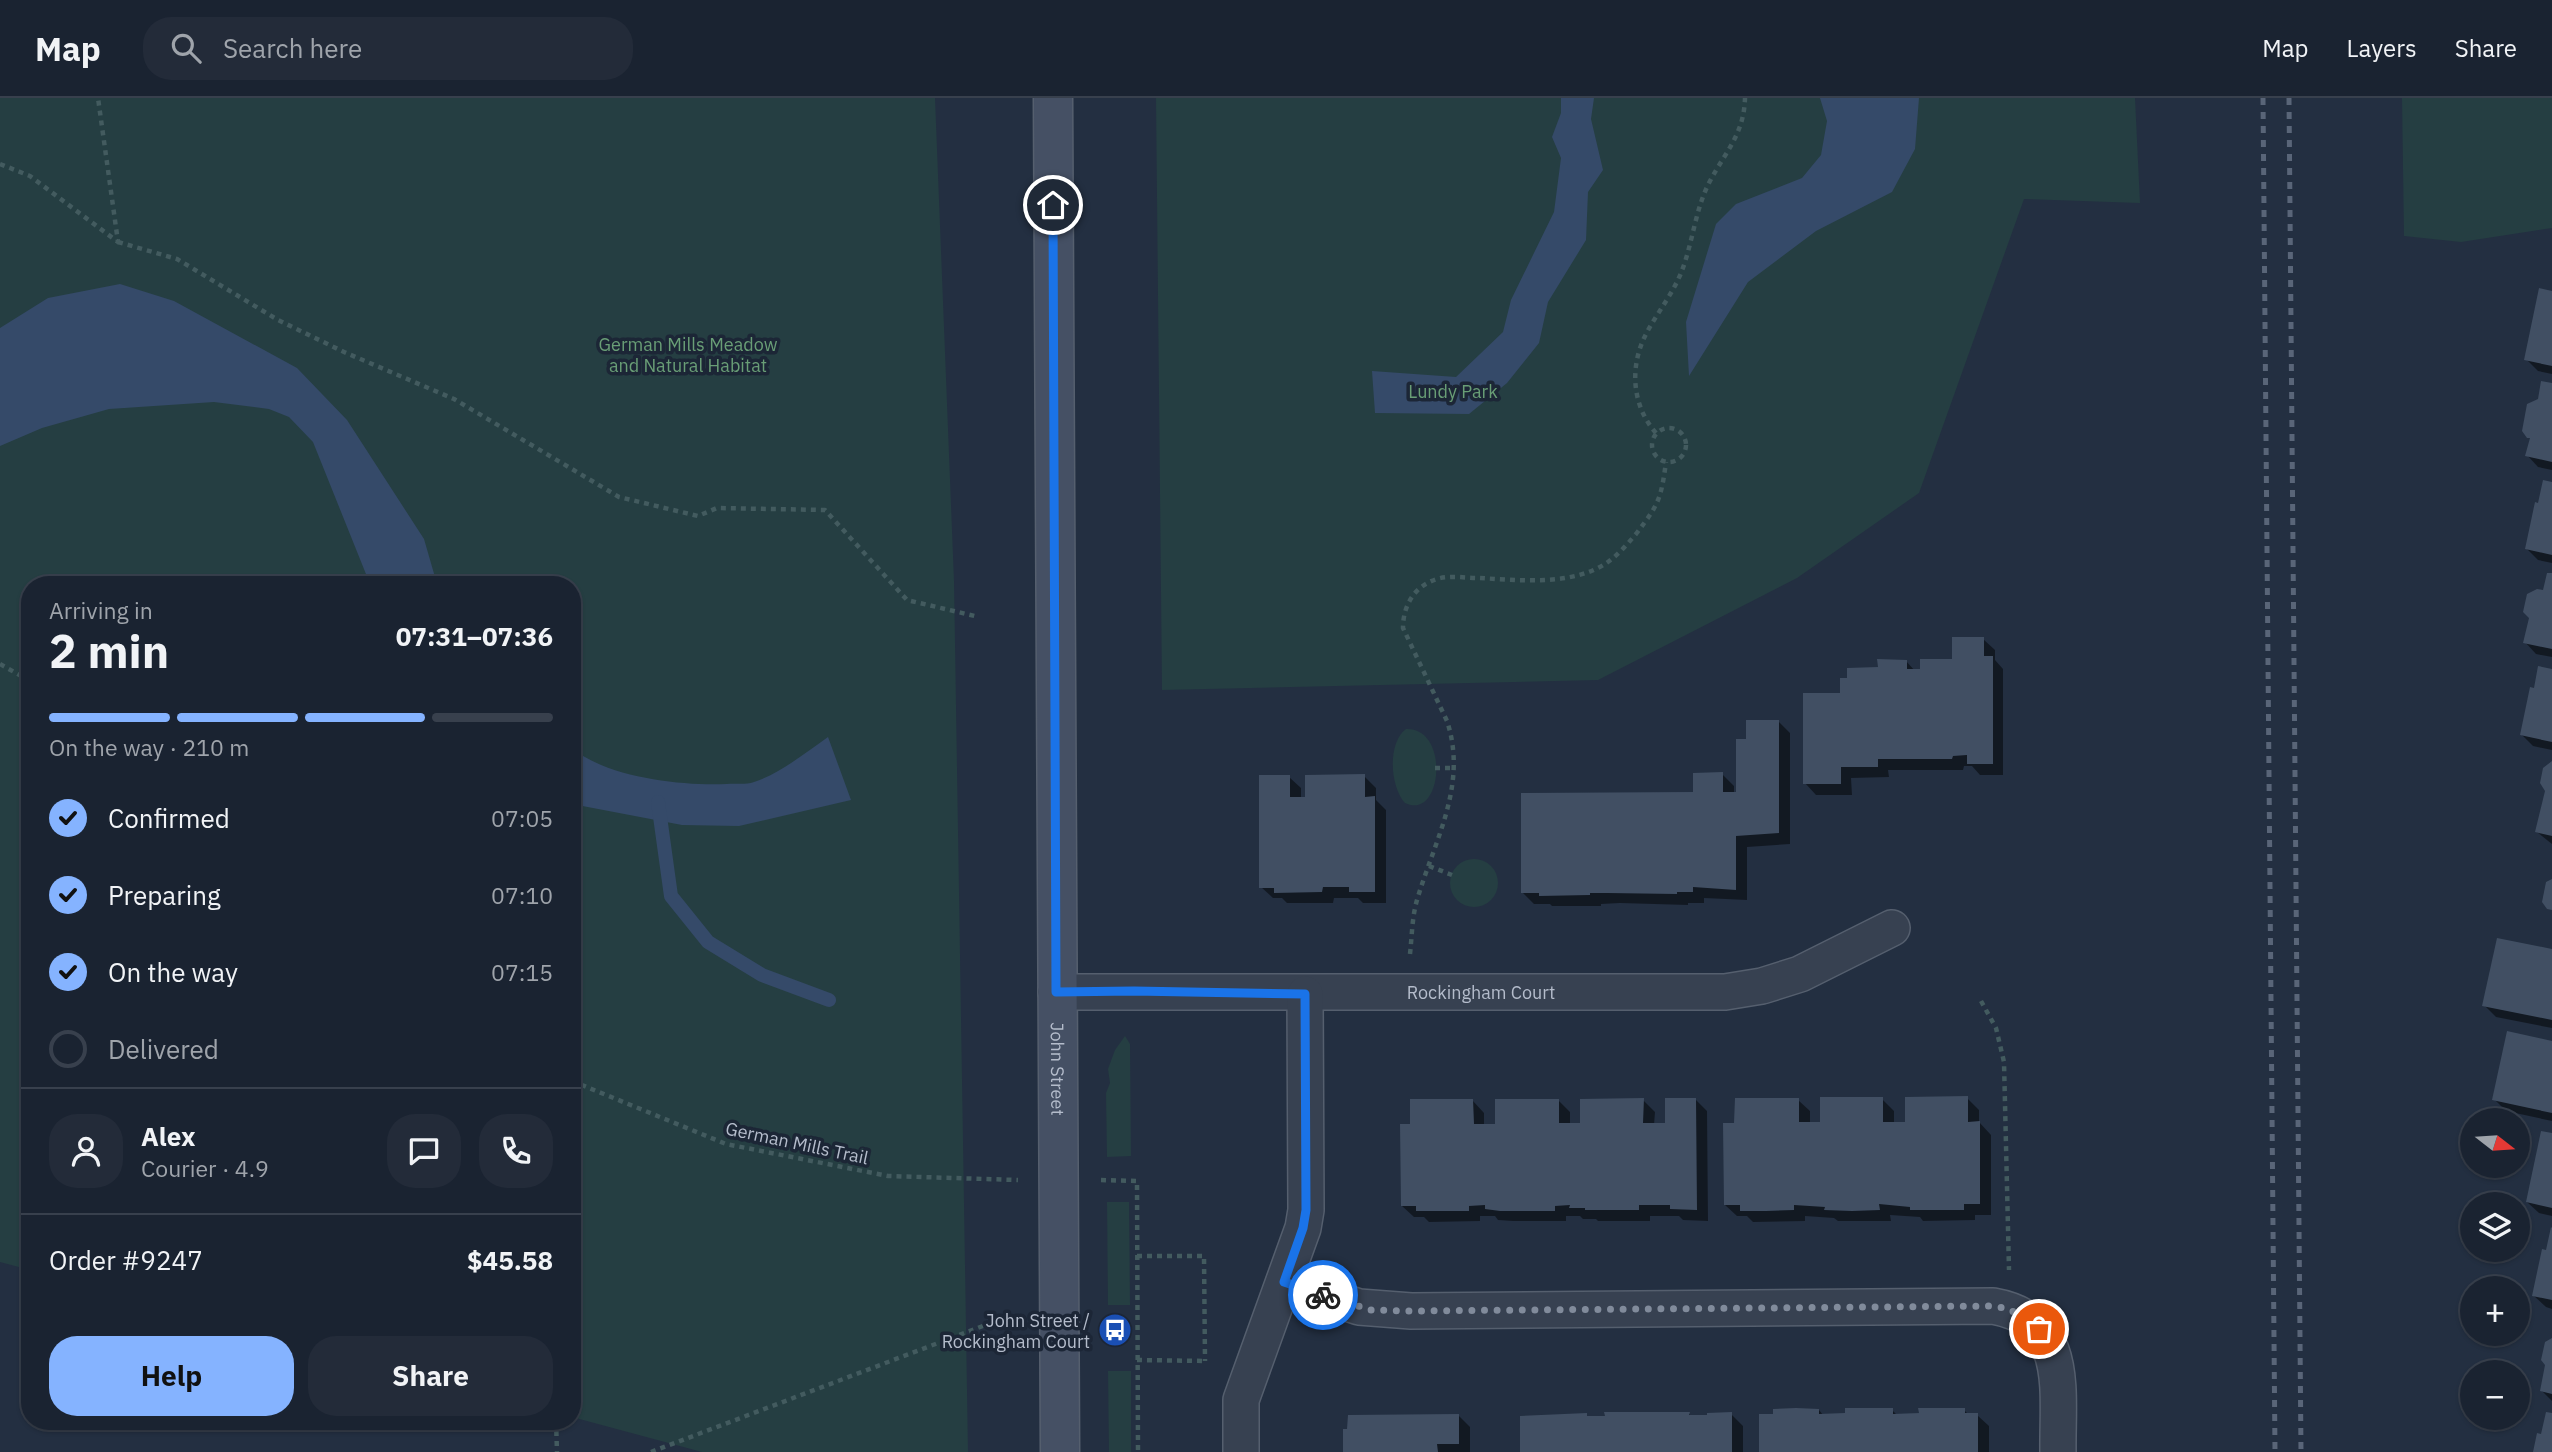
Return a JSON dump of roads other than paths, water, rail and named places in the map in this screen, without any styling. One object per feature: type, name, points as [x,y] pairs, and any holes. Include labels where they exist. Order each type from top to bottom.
[{"type":"main road","name":"John Street","points":[[1053,98],[1060,1452]]},
{"type":"street","name":"Rockingham Court","points":[[1056,992],[1725,992],[1762,986],[1800,974],[1892,928]]},
{"type":"street","points":[[1241,1452],[1241,1400],[1303,1228],[1306,1210],[1305,994]]},
{"type":"street","points":[[1284,1282],[1371,1310],[1993,1306],[2011,1309],[2028,1318],[2039,1329],[2049,1342],[2056,1360],[2058,1452]]},
{"type":"water","points":[[1561,98],[1594,98],[1591,119],[1603,170],[1588,192],[1586,240],[1548,302],[1539,343],[1507,383],[1469,414],[1375,413],[1372,371],[1456,377],[1503,332],[1511,300],[1554,212],[1561,158],[1552,137],[1561,113]]},
{"type":"water","points":[[1820,98],[1919,98],[1915,149],[1892,192],[1816,231],[1748,282],[1689,376],[1686,322],[1716,224],[1736,204],[1802,178],[1821,155],[1827,121]]},
{"type":"water","points":[[120,284],[174,301],[297,368],[347,420],[424,539],[435,576],[367,576],[313,442],[289,417],[269,409],[214,402],[109,409],[42,428],[0,446],[0,328],[48,298]]},
{"type":"water","points":[[828,737],[851,800],[739,826],[682,825],[581,806],[581,754],[605,767],[646,778],[709,784],[754,782],[792,762]]},
{"type":"waterway","points":[[658,802],[671,896],[708,942],[762,975],[829,1000]]},
{"type":"railway","points":[[2263,98],[2275,1452]]},
{"type":"railway","points":[[2289,98],[2301,1452]]},
{"type":"place","name":"John Street / Rockingham Court","points":[[1115,1330]]},
{"type":"park label","name":"German Mills Meadow and Natural Habitat","points":[[688,354]]},
{"type":"park label","name":"Lundy Park","points":[[1453,391]]}]
